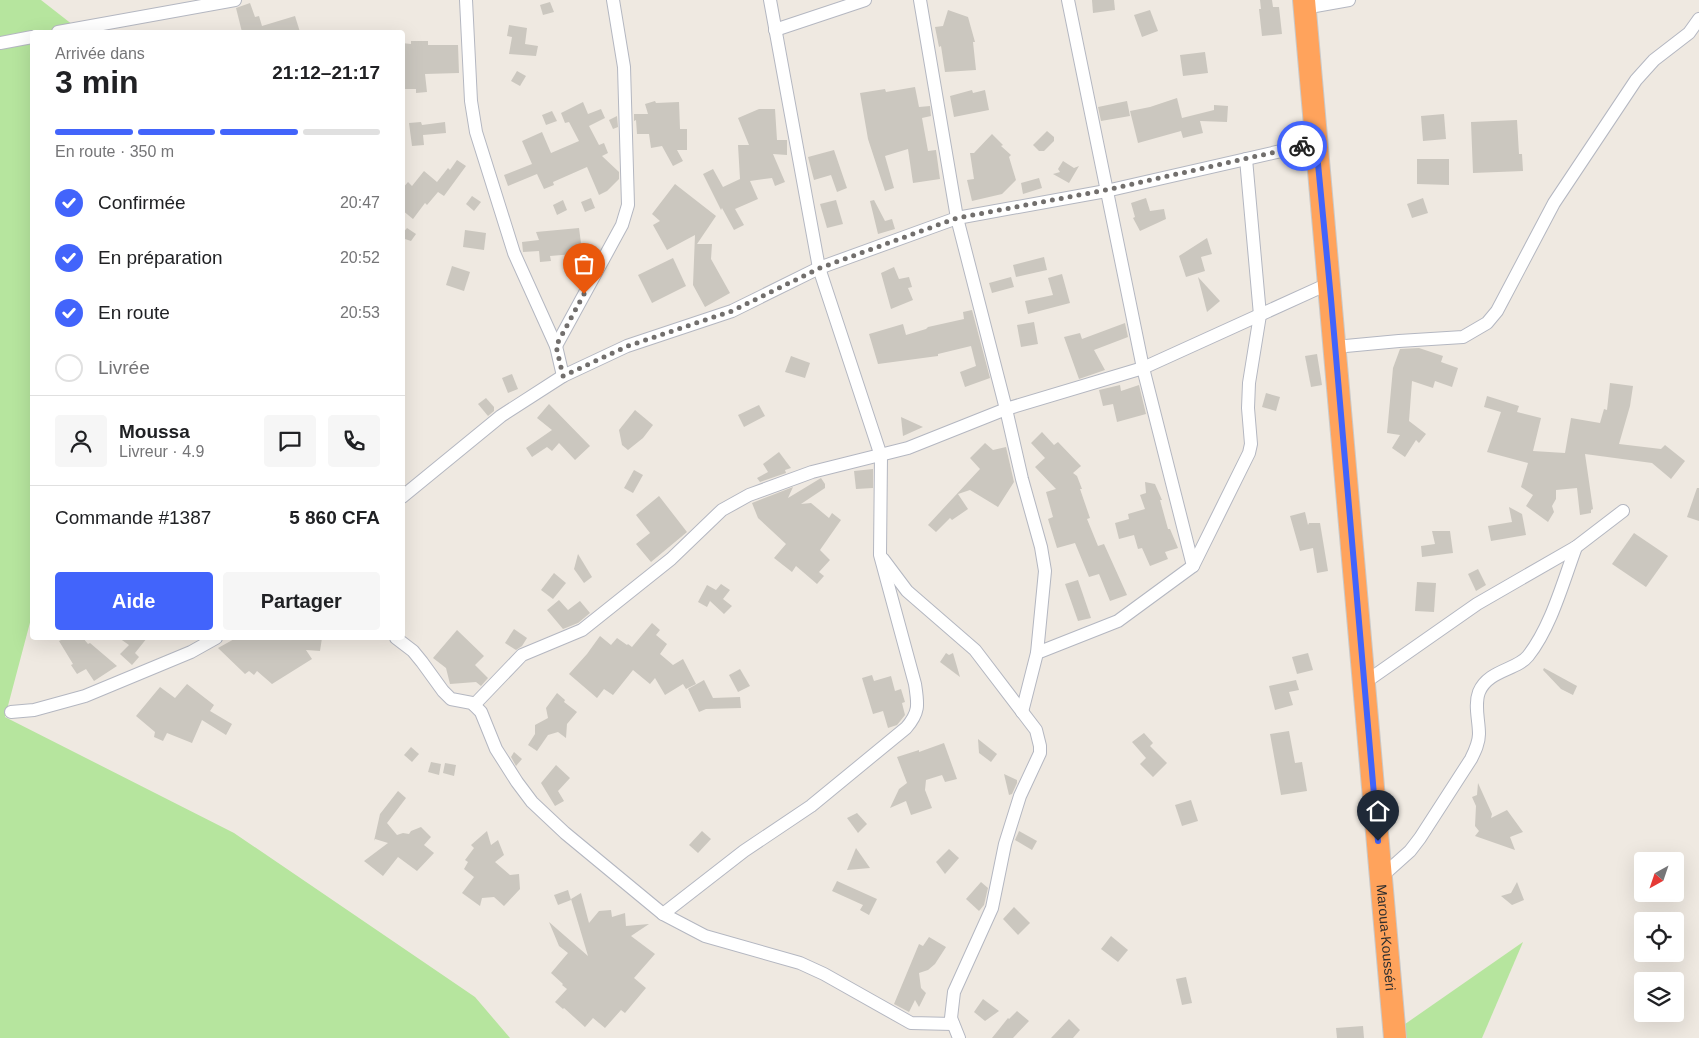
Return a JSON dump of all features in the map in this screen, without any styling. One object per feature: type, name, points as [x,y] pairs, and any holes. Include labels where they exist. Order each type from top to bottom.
[{"type":"highway","name":"Maroua-Kousséri","points":[[1304,4],[1395,1038]]},
{"type":"street","points":[[69,30],[235,0]]},
{"type":"street","points":[[466,0],[471,101],[476,132],[514,253],[556,346],[563,376]]},
{"type":"street","points":[[556,346],[622,225],[628,205],[624,67],[613,0]]},
{"type":"street","points":[[663,914],[744,852],[811,806],[906,728],[913,720],[917,706],[915,684],[880,555],[882,456],[820,268],[770,0]]},
{"type":"street","points":[[775,30],[865,0]]},
{"type":"street","points":[[920,0],[957,218],[1006,409],[1022,480],[1041,547],[1045,571],[1037,653],[1022,712]]},
{"type":"street","points":[[1068,0],[1143,368],[1193,566]]},
{"type":"street","points":[[1304,4],[1348,0]]},
{"type":"street","points":[[1335,348],[1463,337],[1475,332],[1487,323],[1497,311],[1554,203],[1636,80],[1654,60],[1689,33],[1699,20]]},
{"type":"street","points":[[0,43],[30,37]]},
{"type":"street","points":[[405,495],[501,416],[563,376],[628,346],[732,311],[820,268],[957,218],[1106,190],[1316,143]]},
{"type":"street","points":[[1037,653],[1118,621],[1193,566],[1249,453],[1251,444],[1248,408],[1249,383],[1260,315],[1246,159]]},
{"type":"street","points":[[474,704],[522,655],[582,630],[671,559],[722,510],[749,496],[812,472],[908,448],[1006,409],[1143,368],[1330,283]]},
{"type":"street","points":[[1364,683],[1477,604],[1576,547],[1623,512]]},
{"type":"street","points":[[1381,877],[1410,851],[1420,838],[1471,759],[1477,746],[1479,734],[1477,720],[1478,693],[1484,682],[1526,659],[1537,643],[1554,606],[1576,547]]},
{"type":"street","points":[[880,555],[907,591],[975,650],[1036,730],[1040,746],[1040,753],[1020,796],[1005,844],[992,908],[954,992],[951,1011],[953,1024],[959,1038]]},
{"type":"street","points":[[11,712],[34,710],[85,696],[191,652],[212,640]]},
{"type":"street","points":[[398,640],[422,662],[451,699],[474,704],[481,712],[501,757],[532,802],[564,833],[663,914],[712,938],[800,963],[824,974],[911,1023],[953,1024]]},
{"type":"green space","points":[[0,0],[41,0],[79,30],[30,30],[30,623],[5,717],[234,833],[475,997],[510,1038],[0,1038]]},
{"type":"green space","points":[[1523,942],[1482,1038],[1385,1038]]},
{"type":"building","points":[[1092,0],[1114,0],[1115,10],[1093,13]]},
{"type":"building","points":[[1260,0],[1272,0],[1273,7],[1279,7],[1282,34],[1262,36]]},
{"type":"building","points":[[550,2],[554,12],[543,15],[540,5]]},
{"type":"building","points":[[250,3],[255,17],[259,16],[262,26],[295,16],[299,30],[242,30],[236,8]]},
{"type":"building","points":[[948,10],[968,17],[975,42],[973,42],[976,70],[945,72],[941,46],[939,47],[935,27],[943,26]]},
{"type":"building","points":[[1150,10],[1158,31],[1142,37],[1134,15]]},
{"type":"building","points":[[509,25],[527,28],[525,44],[538,46],[536,56],[509,54],[512,37],[507,36]]},
{"type":"building","points":[[411,41],[428,41],[428,45],[458,45],[459,73],[425,74],[427,92],[416,93],[416,89],[405,89],[405,43],[411,44]]},
{"type":"building","points":[[1205,52],[1208,73],[1183,76],[1180,55]]},
{"type":"building","points":[[517,71],[526,76],[520,86],[511,81]]},
{"type":"building","points":[[915,87],[919,107],[930,106],[931,116],[922,118],[928,151],[936,150],[940,179],[913,183],[908,149],[885,156],[894,188],[885,191],[868,139],[860,93],[885,89],[886,92]]},
{"type":"building","points":[[972,90],[973,93],[985,90],[989,110],[954,117],[950,96]]},
{"type":"building","points":[[1177,98],[1182,118],[1214,110],[1214,105],[1228,106],[1227,122],[1200,121],[1203,133],[1183,138],[1181,131],[1138,143],[1130,111]]},
{"type":"building","points":[[655,101],[656,103],[679,102],[680,129],[687,129],[687,150],[677,150],[683,161],[673,166],[662,146],[651,148],[649,134],[637,134],[634,114],[648,114],[645,104]]},
{"type":"building","points":[[1127,101],[1130,116],[1101,121],[1098,107]]},
{"type":"building","points":[[583,102],[588,114],[601,109],[605,118],[589,126],[599,145],[604,143],[608,153],[602,156],[619,172],[619,179],[607,191],[599,195],[587,167],[553,182],[554,185],[544,189],[537,174],[508,186],[504,175],[532,164],[522,141],[542,132],[551,153],[579,141],[569,122],[565,123],[561,113]]},
{"type":"building","points":[[759,109],[775,109],[777,140],[787,140],[787,155],[773,154],[785,182],[775,186],[772,178],[750,181],[758,199],[735,209],[744,225],[734,230],[722,208],[721,210],[703,174],[713,169],[723,187],[740,179],[738,145],[749,145],[738,118]]},
{"type":"building","points":[[552,111],[557,121],[546,125],[542,115]]},
{"type":"building","points":[[1444,114],[1446,139],[1423,141],[1421,116]]},
{"type":"building","points":[[617,116],[618,127],[613,129],[609,120]]},
{"type":"building","points":[[1517,120],[1519,154],[1522,154],[1523,171],[1473,173],[1471,122]]},
{"type":"building","points":[[421,122],[422,125],[445,122],[446,133],[423,135],[424,145],[412,146],[409,123]]},
{"type":"building","points":[[1047,131],[1054,137],[1054,141],[1044,151],[1039,151],[1033,145]]},
{"type":"building","points":[[992,134],[1011,155],[1009,157],[1016,180],[1002,194],[972,201],[967,180],[974,179],[970,153],[974,153]]},
{"type":"building","points":[[834,150],[847,188],[837,192],[831,175],[814,180],[808,157]]},
{"type":"building","points":[[1417,159],[1449,159],[1449,185],[1417,184]]},
{"type":"building","points":[[457,160],[466,166],[444,196],[438,192],[427,205],[425,203],[413,219],[405,212],[405,186],[408,182],[412,186],[424,171],[437,182],[448,168],[450,170]]},
{"type":"building","points":[[1063,161],[1074,168],[1079,166],[1069,183],[1053,174],[1060,172],[1058,169]]},
{"type":"building","points":[[1039,178],[1042,188],[1023,194],[1021,183]]},
{"type":"building","points":[[675,184],[716,216],[697,244],[712,244],[711,259],[730,293],[705,307],[693,285],[695,235],[667,250],[653,225],[660,221],[652,214]]},
{"type":"building","points":[[472,196],[481,202],[474,211],[466,204]]},
{"type":"building","points":[[591,198],[595,208],[585,212],[581,202]]},
{"type":"building","points":[[1146,198],[1150,211],[1164,209],[1166,219],[1140,231],[1133,218],[1135,217],[1131,203]]},
{"type":"building","points":[[1423,198],[1428,213],[1412,218],[1407,204]]},
{"type":"building","points":[[563,200],[567,210],[557,215],[553,205]]},
{"type":"building","points":[[836,200],[843,224],[827,228],[820,204]]},
{"type":"building","points":[[874,200],[885,221],[892,219],[895,229],[878,234],[870,201]]},
{"type":"building","points":[[407,228],[416,234],[411,241],[405,239],[405,230]]},
{"type":"building","points":[[579,228],[581,243],[584,243],[586,253],[550,256],[551,261],[540,262],[539,251],[523,252],[522,242],[539,240],[536,232]]},
{"type":"building","points":[[465,230],[486,233],[484,250],[463,247]]},
{"type":"building","points":[[1207,238],[1212,254],[1201,257],[1205,271],[1186,277],[1179,256]]},
{"type":"building","points":[[1044,257],[1047,270],[1016,277],[1013,265]]},
{"type":"building","points":[[673,258],[686,286],[652,303],[638,275]]},
{"type":"building","points":[[452,266],[470,272],[464,291],[446,285]]},
{"type":"building","points":[[894,267],[899,279],[909,277],[912,287],[908,288],[913,300],[891,309],[881,273]]},
{"type":"building","points":[[1062,274],[1070,303],[1028,314],[1025,301],[1053,295],[1048,278]]},
{"type":"building","points":[[1011,277],[1014,287],[992,293],[989,283]]},
{"type":"building","points":[[1198,277],[1220,301],[1207,312]]},
{"type":"building","points":[[972,310],[990,378],[965,387],[960,372],[976,366],[971,346],[938,354],[938,356],[878,364],[869,334],[903,324],[906,335],[928,327],[964,319],[963,312]]},
{"type":"building","points":[[1034,322],[1038,344],[1021,347],[1017,325]]},
{"type":"building","points":[[1125,323],[1128,337],[1094,350],[1105,370],[1079,379],[1064,337],[1080,333],[1082,339]]},
{"type":"building","points":[[1419,348],[1443,356],[1441,362],[1458,368],[1452,387],[1435,381],[1433,388],[1412,381],[1409,421],[1426,434],[1419,443],[1416,440],[1405,457],[1392,448],[1400,435],[1387,433],[1393,368],[1400,349]]},
{"type":"building","points":[[1317,354],[1322,385],[1311,387],[1305,356]]},
{"type":"building","points":[[791,356],[810,363],[805,378],[785,372]]},
{"type":"building","points":[[512,374],[518,389],[508,393],[502,378]]},
{"type":"building","points":[[1610,383],[1633,386],[1630,406],[1619,444],[1661,449],[1665,445],[1685,461],[1671,479],[1652,463],[1585,454],[1593,509],[1591,513],[1580,515],[1577,488],[1556,490],[1556,499],[1552,506],[1554,512],[1548,522],[1526,506],[1533,495],[1521,487],[1528,463],[1487,452],[1501,412],[1484,407],[1487,396],[1519,406],[1517,412],[1541,418],[1533,451],[1565,453],[1571,418],[1600,423],[1604,409],[1607,410]]},
{"type":"building","points":[[1120,385],[1121,391],[1139,385],[1146,414],[1117,422],[1113,404],[1103,406],[1099,390]]},
{"type":"building","points":[[1266,393],[1280,397],[1276,411],[1262,407]]},
{"type":"building","points":[[486,398],[494,407],[494,411],[488,416],[478,404]]},
{"type":"building","points":[[549,404],[590,446],[575,460],[559,443],[552,451],[547,447],[532,457],[526,448],[552,430],[537,418]]},
{"type":"building","points":[[759,405],[765,416],[744,427],[738,415]]},
{"type":"building","points":[[635,410],[653,425],[643,438],[628,450],[622,445],[619,430]]},
{"type":"building","points":[[901,417],[923,427],[903,436]]},
{"type":"building","points":[[1042,432],[1054,445],[1058,442],[1081,466],[1073,473],[1077,476],[1082,489],[1080,489],[1090,518],[1087,519],[1098,546],[1104,544],[1127,595],[1110,601],[1099,574],[1089,577],[1075,543],[1057,548],[1048,519],[1053,517],[1046,492],[1056,489],[1035,467],[1045,458],[1031,443]]},
{"type":"building","points":[[985,443],[993,450],[1006,447],[1014,482],[998,507],[970,490],[958,494],[968,509],[952,520],[950,518],[936,532],[928,525],[980,469],[970,458]]},
{"type":"building","points":[[779,452],[791,468],[785,470],[786,473],[760,482],[757,478],[768,472],[763,464]]},
{"type":"building","points":[[873,469],[873,488],[856,489],[854,471]]},
{"type":"building","points":[[634,470],[643,475],[633,493],[624,488]]},
{"type":"building","points":[[821,478],[825,488],[801,504],[811,503],[829,518],[832,513],[841,520],[820,550],[830,560],[819,572],[824,576],[817,584],[796,566],[792,572],[774,558],[786,544],[758,518],[752,503],[793,487],[788,498]]},
{"type":"building","points":[[1145,482],[1155,484],[1162,500],[1160,500],[1168,529],[1170,529],[1178,548],[1165,552],[1168,559],[1150,566],[1142,548],[1138,549],[1134,535],[1119,539],[1115,523],[1129,519],[1128,514],[1145,509],[1140,495],[1146,493]]},
{"type":"building","points":[[1697,488],[1699,488],[1699,521],[1687,517]]},
{"type":"building","points":[[659,496],[687,532],[651,562],[636,544],[650,533],[636,515]]},
{"type":"building","points":[[1509,507],[1522,514],[1526,535],[1491,541],[1488,526],[1512,522]]},
{"type":"building","points":[[1305,512],[1308,525],[1309,523],[1320,523],[1328,571],[1317,573],[1313,548],[1300,551],[1290,516]]},
{"type":"building","points":[[1432,531],[1450,531],[1453,553],[1422,557],[1421,546],[1435,544]]},
{"type":"building","points":[[1634,533],[1668,556],[1646,587],[1612,564]]},
{"type":"building","points":[[578,554],[592,577],[584,583],[574,569]]},
{"type":"building","points":[[1478,569],[1486,585],[1476,591],[1468,574]]},
{"type":"building","points":[[554,573],[566,583],[553,599],[541,590]]},
{"type":"building","points":[[1078,580],[1091,618],[1078,621],[1065,584]]},
{"type":"building","points":[[1417,582],[1436,583],[1434,612],[1415,611]]},
{"type":"building","points":[[721,584],[730,590],[723,599],[732,606],[724,614],[710,601],[707,607],[698,602],[707,585],[716,590]]},
{"type":"building","points":[[559,600],[568,610],[580,601],[590,613],[578,623],[563,629],[547,610]]},
{"type":"building","points":[[652,623],[660,630],[656,635],[667,644],[660,654],[673,665],[683,659],[696,684],[686,689],[683,684],[665,695],[655,678],[650,684],[633,670],[613,695],[604,689],[597,698],[569,674],[600,636],[611,645],[617,638],[632,647]]},
{"type":"building","points":[[514,629],[527,638],[522,646],[516,650],[505,643]]},
{"type":"building","points":[[457,630],[484,656],[475,665],[488,678],[481,686],[476,682],[450,684],[446,668],[433,658]]},
{"type":"building","points":[[85,640],[117,666],[94,681],[86,669],[77,674],[59,641]]},
{"type":"building","points":[[122,640],[145,640],[135,653],[139,657],[132,665],[120,654],[129,645]]},
{"type":"building","points":[[232,640],[322,640],[320,651],[306,650],[312,659],[272,684],[257,671],[254,675],[249,671],[245,674],[218,648]]},
{"type":"building","points":[[946,653],[949,655],[953,653],[960,677],[940,662]]},
{"type":"building","points":[[1308,653],[1313,670],[1297,674],[1292,657]]},
{"type":"building","points":[[1544,668],[1577,686],[1573,695],[1561,689],[1543,670]]},
{"type":"building","points":[[740,669],[750,686],[738,692],[729,675]]},
{"type":"building","points":[[872,675],[874,681],[891,676],[895,691],[901,689],[905,702],[902,703],[905,715],[897,725],[888,728],[883,711],[873,714],[862,678]]},
{"type":"building","points":[[704,680],[713,698],[740,697],[741,708],[706,709],[699,712],[688,689]]},
{"type":"building","points":[[1296,680],[1299,690],[1289,692],[1293,705],[1275,710],[1269,686]]},
{"type":"building","points":[[187,684],[214,705],[210,711],[232,724],[226,735],[202,720],[192,743],[167,733],[163,741],[154,737],[155,732],[136,716],[160,687],[175,698]]},
{"type":"building","points":[[557,693],[565,700],[564,702],[577,712],[567,724],[566,738],[558,732],[548,735],[537,751],[528,745],[535,734],[535,725],[548,718],[546,708]]},
{"type":"building","points":[[1289,731],[1295,763],[1302,762],[1307,791],[1281,795],[1270,734]]},
{"type":"building","points":[[1144,733],[1153,743],[1150,746],[1167,763],[1153,777],[1140,764],[1146,758],[1132,742]]},
{"type":"building","points":[[978,739],[997,754],[991,762],[979,753]]},
{"type":"building","points":[[944,743],[957,779],[945,782],[942,775],[926,780],[925,790],[932,808],[911,815],[906,801],[890,808],[899,789],[907,783],[897,757]]},
{"type":"building","points":[[411,747],[419,754],[412,762],[404,755]]},
{"type":"building","points":[[514,752],[522,759],[516,766],[511,757]]},
{"type":"building","points":[[431,762],[441,764],[439,775],[428,772]]},
{"type":"building","points":[[445,763],[456,765],[454,776],[443,773]]},
{"type":"building","points":[[556,765],[570,778],[558,791],[564,801],[555,806],[541,783]]},
{"type":"building","points":[[1004,774],[1017,780],[1012,794],[1009,795]]},
{"type":"building","points":[[1478,783],[1492,814],[1491,818],[1507,810],[1523,832],[1510,837],[1515,850],[1475,836],[1479,831],[1475,826],[1476,806],[1472,797],[1477,795]]},
{"type":"building","points":[[398,791],[406,798],[387,823],[397,835],[409,834],[411,831],[421,827],[431,837],[424,845],[434,853],[417,871],[398,857],[383,876],[364,861],[388,843],[375,839],[374,841],[380,814]]},
{"type":"building","points":[[1191,800],[1198,821],[1182,826],[1175,805]]},
{"type":"building","points":[[857,813],[867,824],[858,833],[847,818]]},
{"type":"building","points":[[487,831],[491,845],[498,840],[504,855],[495,862],[510,875],[519,874],[520,889],[504,906],[494,897],[482,898],[480,906],[462,893],[474,877],[464,869],[468,862],[465,860],[474,848],[471,845]]},
{"type":"building","points":[[702,831],[711,839],[698,853],[689,845]]},
{"type":"building","points":[[1019,831],[1037,841],[1032,850],[1015,840]]},
{"type":"building","points":[[856,848],[870,868],[847,870]]},
{"type":"building","points":[[949,849],[959,858],[945,874],[936,862]]},
{"type":"building","points":[[837,881],[877,899],[869,915],[860,910],[863,905],[832,891]]},
{"type":"building","points":[[981,882],[988,888],[984,905],[979,911],[966,899]]},
{"type":"building","points":[[1517,882],[1524,900],[1512,905],[1501,896],[1511,893]]},
{"type":"building","points":[[568,890],[571,900],[558,905],[554,895]]},
{"type":"building","points":[[581,893],[589,923],[599,911],[611,910],[612,917],[625,913],[626,926],[649,924],[631,936],[655,954],[634,978],[646,988],[625,1013],[621,1010],[605,1028],[593,1018],[585,1027],[555,1002],[567,989],[551,973],[568,953],[559,946],[549,922],[588,956],[571,899]]},
{"type":"building","points":[[1014,907],[1030,923],[1018,935],[1003,919]]},
{"type":"building","points":[[1111,936],[1128,950],[1118,962],[1101,949]]},
{"type":"building","points":[[929,937],[946,947],[935,964],[928,970],[919,973],[921,988],[926,993],[919,1007],[915,1000],[909,1012],[894,1004],[919,944],[923,946]]},
{"type":"building","points":[[1186,977],[1192,1003],[1182,1005],[1176,979]]},
{"type":"building","points":[[983,999],[999,1011],[985,1021],[974,1012]]},
{"type":"building","points":[[1017,1011],[1029,1021],[1013,1038],[992,1038],[1008,1018]]},
{"type":"building","points":[[1069,1019],[1080,1030],[1073,1038],[1051,1038]]},
{"type":"building","points":[[1363,1026],[1364,1038],[1337,1038],[1336,1028]]},
{"type":"way so far","points":[[584,294],[556,346],[563,376],[628,346],[732,311],[820,268],[957,218],[1106,190],[1302,146]]},
{"type":"route","points":[[1302,146],[1316,143],[1378,841]]}]
